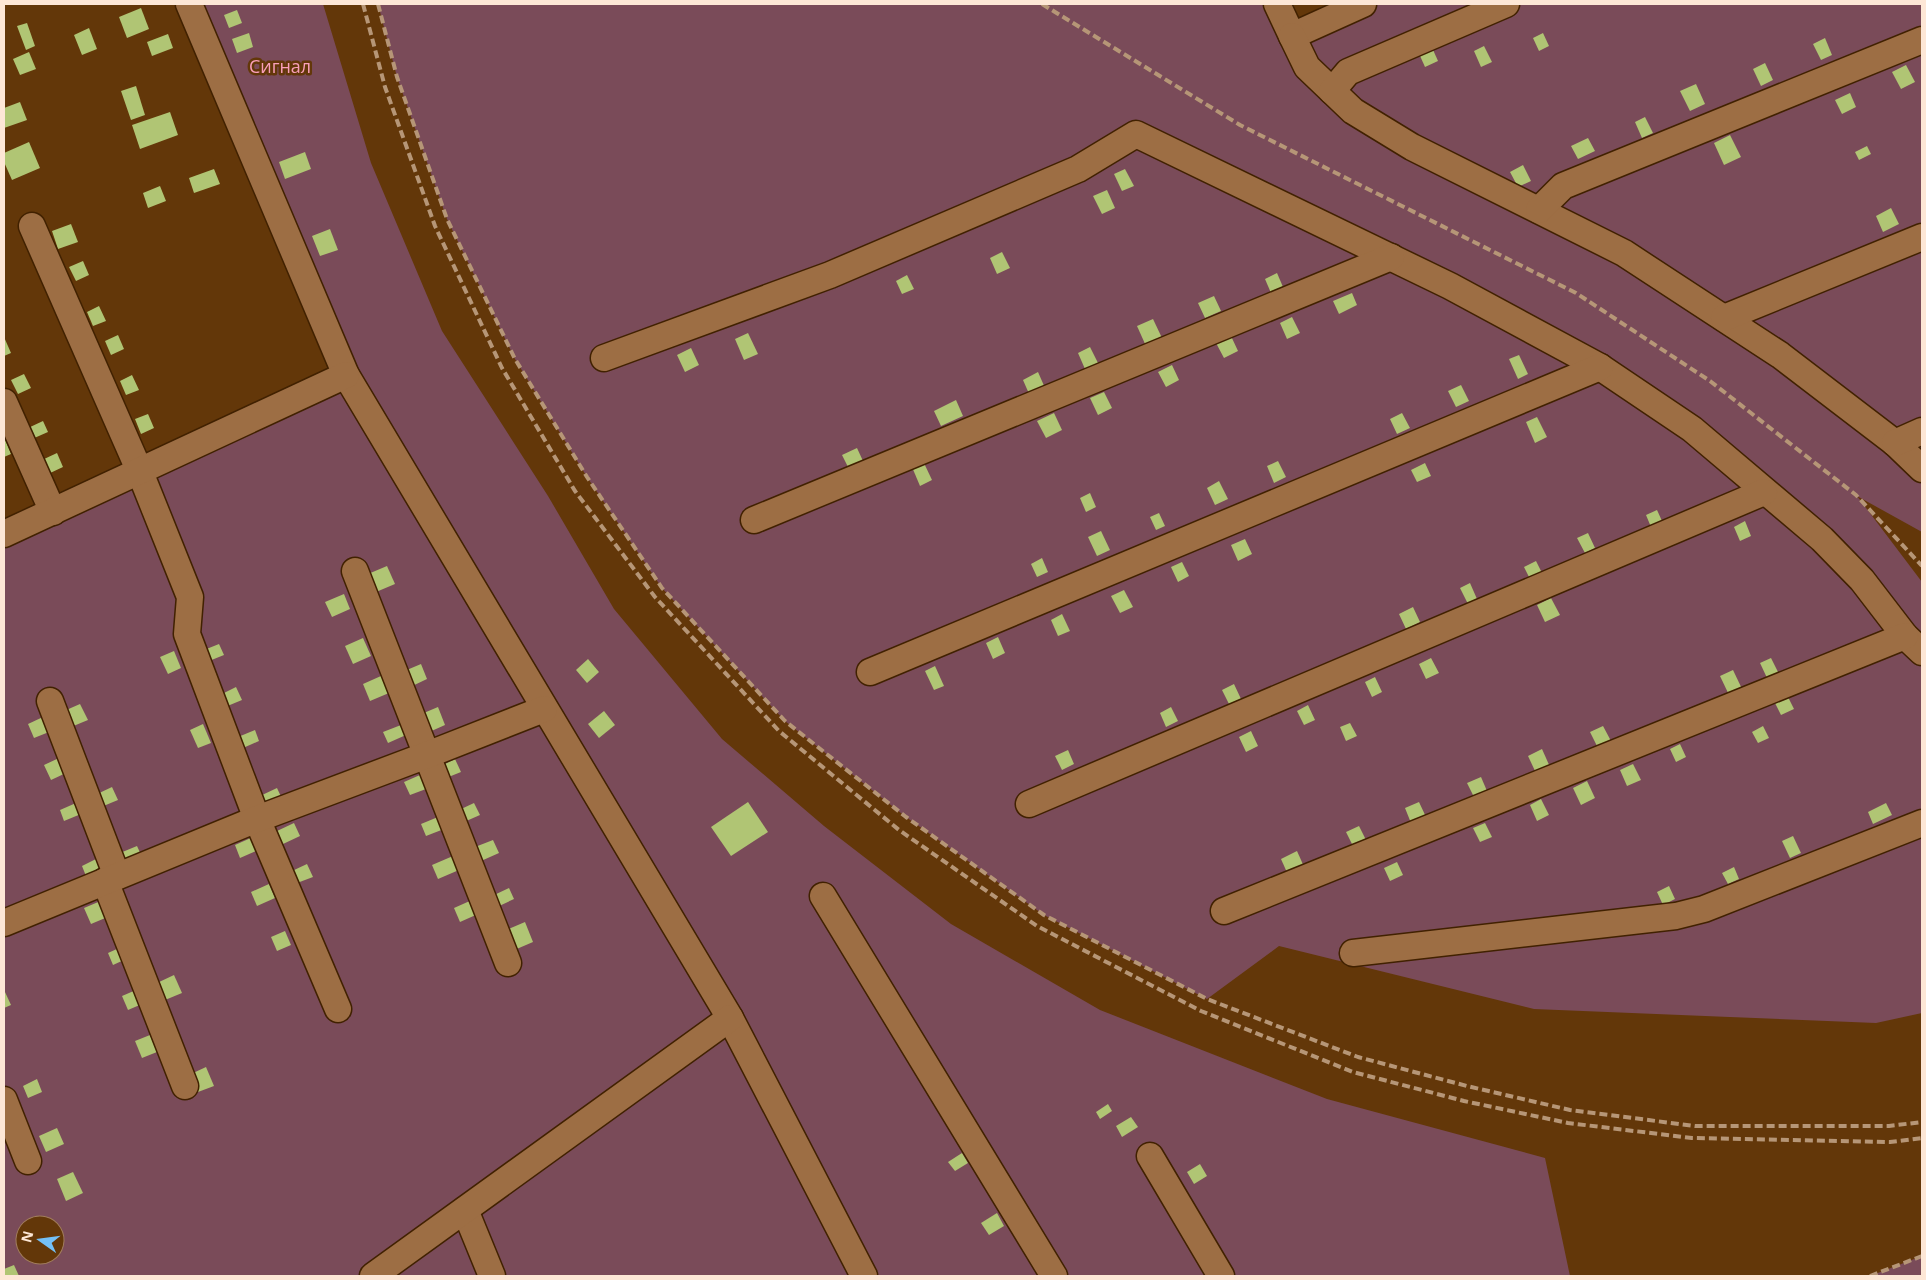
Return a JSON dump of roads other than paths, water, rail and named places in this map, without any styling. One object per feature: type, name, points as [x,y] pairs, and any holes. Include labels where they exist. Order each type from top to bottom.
[{"type":"street","points":[[190,4],[346,375],[730,1018],[864,1276]]},
{"type":"street","points":[[1277,4],[1307,67],[1353,110],[1412,146],[1624,252],[1780,355],[1895,443],[1922,469]]},
{"type":"street","points":[[1292,36],[1363,4]]},
{"type":"street","points":[[1332,91],[1348,72],[1506,4]]},
{"type":"street","points":[[1539,210],[1563,186],[1922,40]]},
{"type":"street","points":[[604,358],[849,268],[1078,169],[1136,134],[1391,256],[1600,367],[1692,430],[1822,539],[1862,580],[1914,644],[1224,912]]},
{"type":"street","points":[[32,226],[140,472],[190,597],[187,634],[257,818],[338,1008]]},
{"type":"street","points":[[1724,318],[1922,237]]},
{"type":"street","points":[[754,520],[1391,256]]},
{"type":"street","points":[[870,672],[1600,367]]},
{"type":"street","points":[[4,534],[346,375]]},
{"type":"street","points":[[4,402],[52,512]]},
{"type":"street","points":[[1895,443],[1922,431]]},
{"type":"street","points":[[1029,804],[1764,492]]},
{"type":"street","points":[[356,571],[508,963]]},
{"type":"street","points":[[50,701],[185,1086]]},
{"type":"street","points":[[4,923],[257,818],[544,709]]},
{"type":"street","points":[[1353,953],[1676,916],[1704,909],[1922,823]]},
{"type":"street","points":[[823,896],[1054,1276]]},
{"type":"street","points":[[373,1276],[730,1018]]},
{"type":"street","points":[[4,1100],[28,1161]]},
{"type":"street","points":[[1150,1156],[1221,1276]]},
{"type":"street","points":[[465,1210],[492,1276]]},
{"type":"railway","points":[[363,4],[385,87],[435,226],[502,368],[575,491],[655,597],[779,731],[899,830],[1037,926],[1201,1011],[1353,1072],[1464,1101],[1568,1123],[1692,1138],[1890,1142],[1922,1138]]},
{"type":"railway","points":[[378,4],[397,77],[447,219],[515,359],[587,477],[662,588],[785,721],[906,817],[1044,915],[1207,999],[1358,1057],[1467,1086],[1570,1110],[1695,1126],[1889,1126],[1922,1122]]},
{"type":"railway","points":[[1042,4],[1240,125],[1576,293],[1710,381],[1856,495],[1922,566]]},
{"type":"railway","points":[[1870,1276],[1922,1256]]},
{"type":"park label","name":"Сигнал","points":[[280,67]]}]
